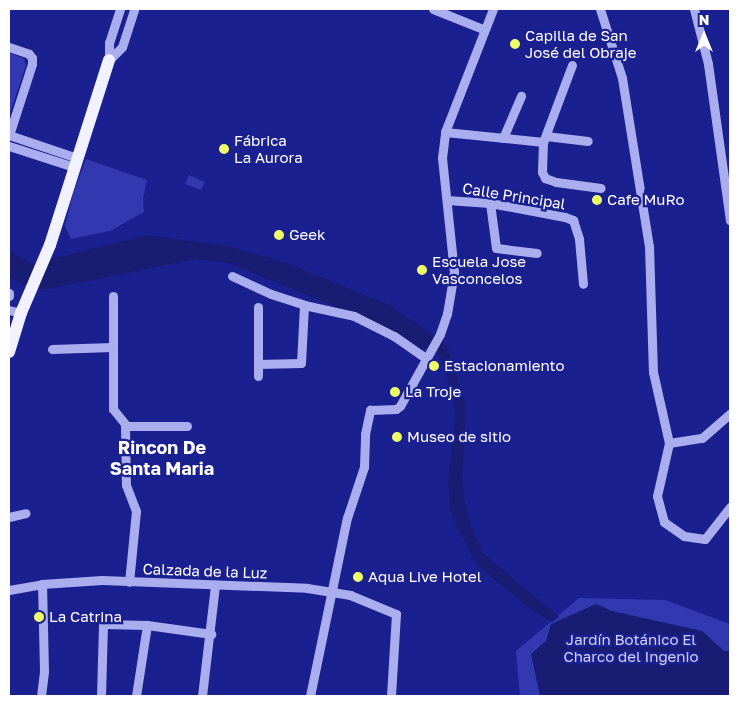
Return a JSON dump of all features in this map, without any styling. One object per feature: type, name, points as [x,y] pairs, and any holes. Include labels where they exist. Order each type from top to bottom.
[{"type":"main road","points":[[9,350],[15,312],[31,290],[49,248],[109,60]]},
{"type":"street","points":[[109,60],[109,43],[120,9]]},
{"type":"street","points":[[109,60],[122,47],[134,9]]},
{"type":"street","points":[[434,9],[484,29]]},
{"type":"street","points":[[310,696],[347,518],[364,467],[365,434],[370,410],[396,409],[400,406],[426,356],[440,334],[454,281],[442,158],[446,132],[492,9]]},
{"type":"street","points":[[600,9],[622,78],[649,246],[653,372],[669,443],[657,496],[664,522],[684,536],[705,539],[730,507]]},
{"type":"street","points":[[694,9],[708,64],[730,220]]},
{"type":"street","points":[[9,47],[29,54],[32,58],[32,64],[9,135],[76,162]]},
{"type":"street","points":[[572,65],[544,139],[542,172],[545,178],[556,182],[601,188]]},
{"type":"street","points":[[503,138],[521,96]]},
{"type":"street","points":[[446,132],[503,138],[588,141]]},
{"type":"street","points":[[9,146],[76,162]]},
{"type":"street","name":"Calle Principal","points":[[447,200],[490,203],[565,217],[572,220],[579,239],[582,284]]},
{"type":"street","points":[[490,203],[496,248],[537,253]]},
{"type":"street","points":[[232,276],[258,289],[304,305],[354,316],[394,336],[426,356]]},
{"type":"street","points":[[113,296],[113,410],[125,426],[126,485],[136,517],[129,582]]},
{"type":"street","points":[[258,364],[301,363],[304,305]]},
{"type":"street","points":[[258,306],[258,376]]},
{"type":"street","points":[[52,349],[112,347]]},
{"type":"street","points":[[669,443],[702,438],[730,414]]},
{"type":"street","points":[[125,426],[187,426]]},
{"type":"street","points":[[9,517],[26,513]]},
{"type":"street","name":"Calzada de la Luz","points":[[9,590],[42,584],[85,580],[331,591],[372,603],[396,614],[391,696]]},
{"type":"street","points":[[41,696],[44,671],[42,584]]},
{"type":"street","points":[[202,696],[211,634],[215,585]]},
{"type":"street","points":[[101,696],[103,624],[147,625],[211,634]]},
{"type":"street","points":[[136,696],[147,625]]},
{"type":"green space","points":[[9,53],[23,58],[26,65],[9,116]]},
{"type":"green space","points":[[86,159],[147,180],[143,199],[144,212],[110,231],[71,239],[65,226],[73,194]]},
{"type":"green space","points":[[189,175],[205,182],[201,190],[185,184]]},
{"type":"green space","name":"Jardín Botánico El Charco del Ingenio","points":[[579,598],[665,600],[730,624],[730,696],[520,696],[516,651]]},
{"type":"shaded area","points":[[146,235],[229,246],[287,263],[389,305],[447,346],[465,401],[465,443],[462,470],[464,499],[471,526],[483,553],[559,617],[552,622],[529,608],[478,566],[457,528],[450,508],[448,481],[455,422],[454,401],[445,369],[438,354],[423,347],[420,352],[379,325],[229,263],[196,259],[48,289],[33,289],[9,277],[9,251],[32,264]]},
{"type":"shaded area","name":"Jardín Botánico El Charco del Ingenio","points":[[596,604],[612,611],[702,631],[724,651],[730,651],[730,696],[540,696],[531,654],[546,641],[551,624]]},
{"type":"place","name":"Capilla de San José del Obraje","points":[[515,44]]},
{"type":"place","name":"Fábrica La Aurora","points":[[224,149]]},
{"type":"place","name":"Cafe MuRo","points":[[597,200]]},
{"type":"place","name":"Geek","points":[[279,235]]},
{"type":"place","name":"Escuela Jose Vasconcelos","points":[[422,270]]},
{"type":"place","name":"Estacionamiento","points":[[434,366]]},
{"type":"place","name":"La Troje","points":[[395,392]]},
{"type":"place","name":"Museo de sitio","points":[[397,437]]},
{"type":"place","name":"Aqua Live Hotel","points":[[358,577]]},
{"type":"place","name":"La Catrina","points":[[39,617]]},
{"type":"district","name":"Rincon De Santa Maria","points":[[162,458]]}]
